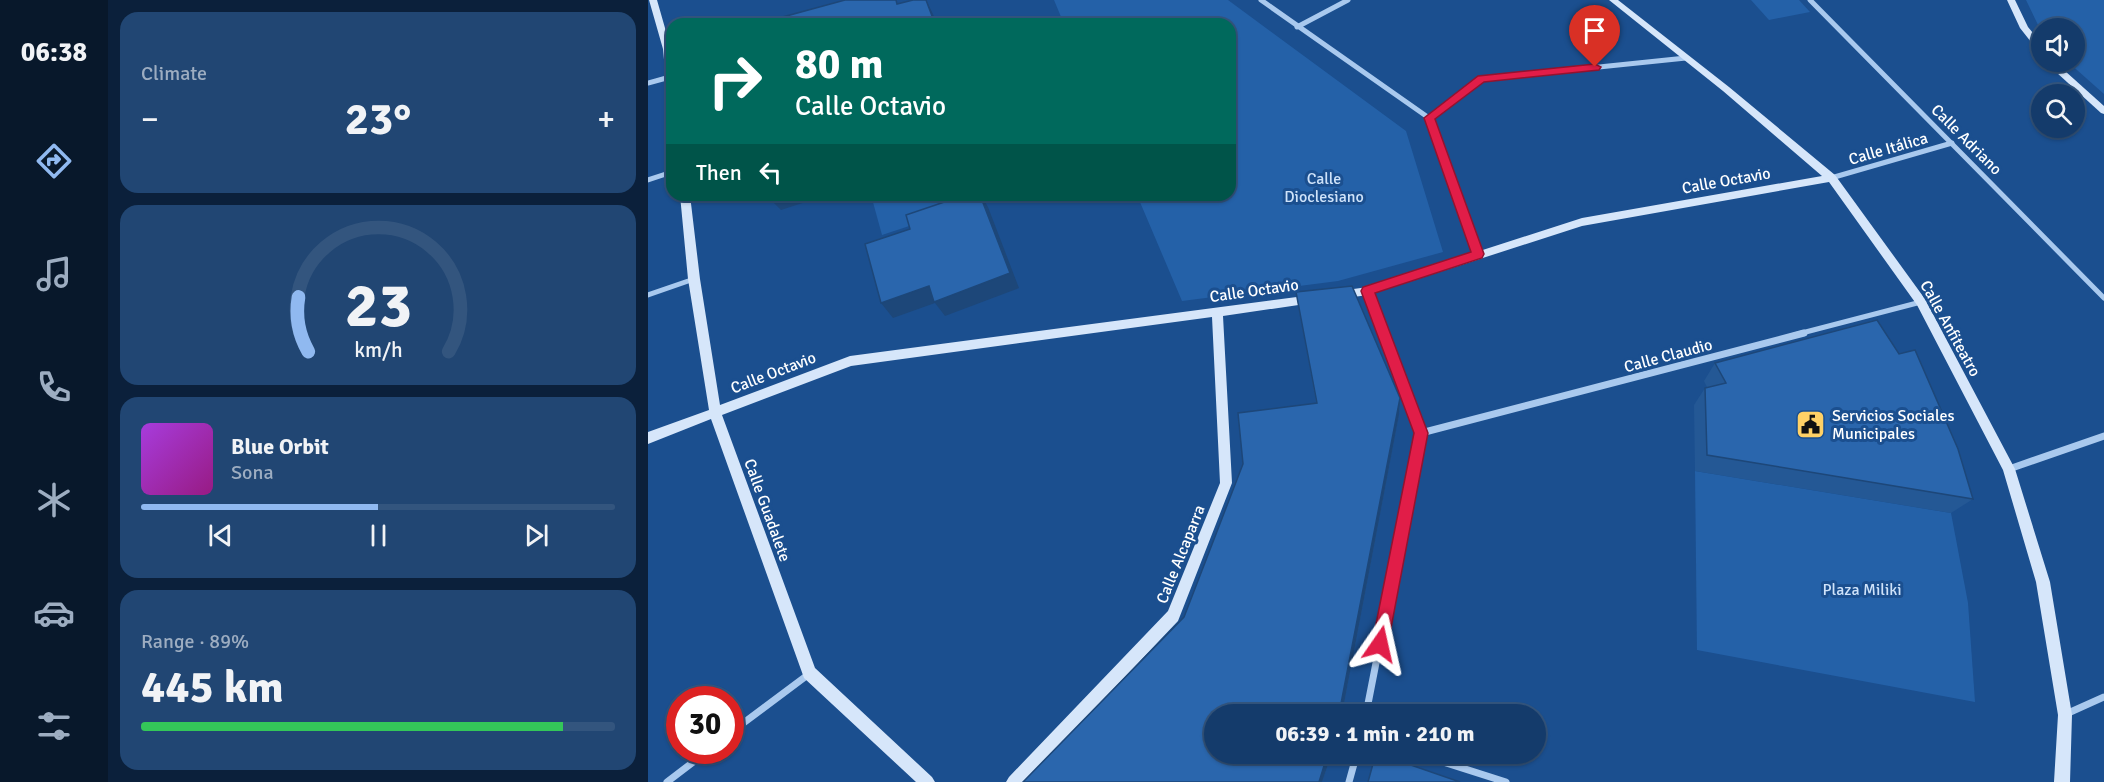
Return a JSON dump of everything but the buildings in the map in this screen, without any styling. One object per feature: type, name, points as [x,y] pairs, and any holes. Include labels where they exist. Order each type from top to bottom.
[{"type":"street","points":[[653,0],[666,39]]},
{"type":"street","points":[[1261,0],[1429,118],[1478,254]]},
{"type":"street","points":[[1297,27],[1348,0]]},
{"type":"street","name":"Calle Anfiteatro","points":[[1613,0],[1832,178],[1921,302],[2010,469],[2043,582],[2065,715],[2062,782]]},
{"type":"street","name":"Calle Adriano","points":[[1810,0],[2104,298]]},
{"type":"street","points":[[2011,0],[2024,28],[2031,37]]},
{"type":"street","points":[[1429,118],[1482,79],[1686,58]]},
{"type":"street","points":[[2061,72],[2104,111]]},
{"type":"street","points":[[648,83],[666,78]]},
{"type":"street","name":"Calle Itálica","points":[[1832,178],[1952,143]]},
{"type":"street","points":[[648,180],[666,174]]},
{"type":"street","name":"Calle Octavio","points":[[648,438],[850,361],[1368,291],[1582,222],[1832,178]]},
{"type":"street","name":"Calle Guadalete","points":[[686,201],[694,279],[715,412],[809,674],[927,782]]},
{"type":"street","points":[[648,295],[694,279]]},
{"type":"street","points":[[1368,291],[1421,433],[1368,704]]},
{"type":"street","name":"Calle Claudio","points":[[1421,433],[1921,302]]},
{"type":"street","name":"Calle Alcaparra","points":[[1014,782],[1173,616],[1226,483],[1216,312]]},
{"type":"street","points":[[2010,469],[2104,436]]},
{"type":"street","points":[[744,723],[809,674]]},
{"type":"street","points":[[2065,715],[2104,698]]},
{"type":"street","points":[[667,782],[691,764]]},
{"type":"street","points":[[1349,782],[1354,764]]},
{"type":"street","points":[[1450,764],[1506,782]]},
{"type":"green space","name":"Calle Dioclesiano","points":[[1054,0],[1228,0],[1406,131],[1443,252],[1338,281],[1182,301],[1140,201],[1236,201],[1236,18],[1062,18]]},
{"type":"green space","points":[[1751,0],[1799,0],[1810,12],[1769,20]]},
{"type":"green space","points":[[2026,0],[2104,0],[2104,94],[2079,72],[2085,72],[2085,18],[2035,18]]},
{"type":"green space","points":[[873,201],[985,201],[882,235]]},
{"type":"green space","name":"Plaza Miliki","points":[[1695,471],[1951,513],[1968,603],[1975,702],[1697,650]]},
{"type":"place","name":"Servicios Sociales Municipales","points":[[1811,424]]},
{"type":"route","points":[[1380,644],[1421,433],[1368,291],[1478,254],[1429,118],[1482,79],[1595,67]]}]
